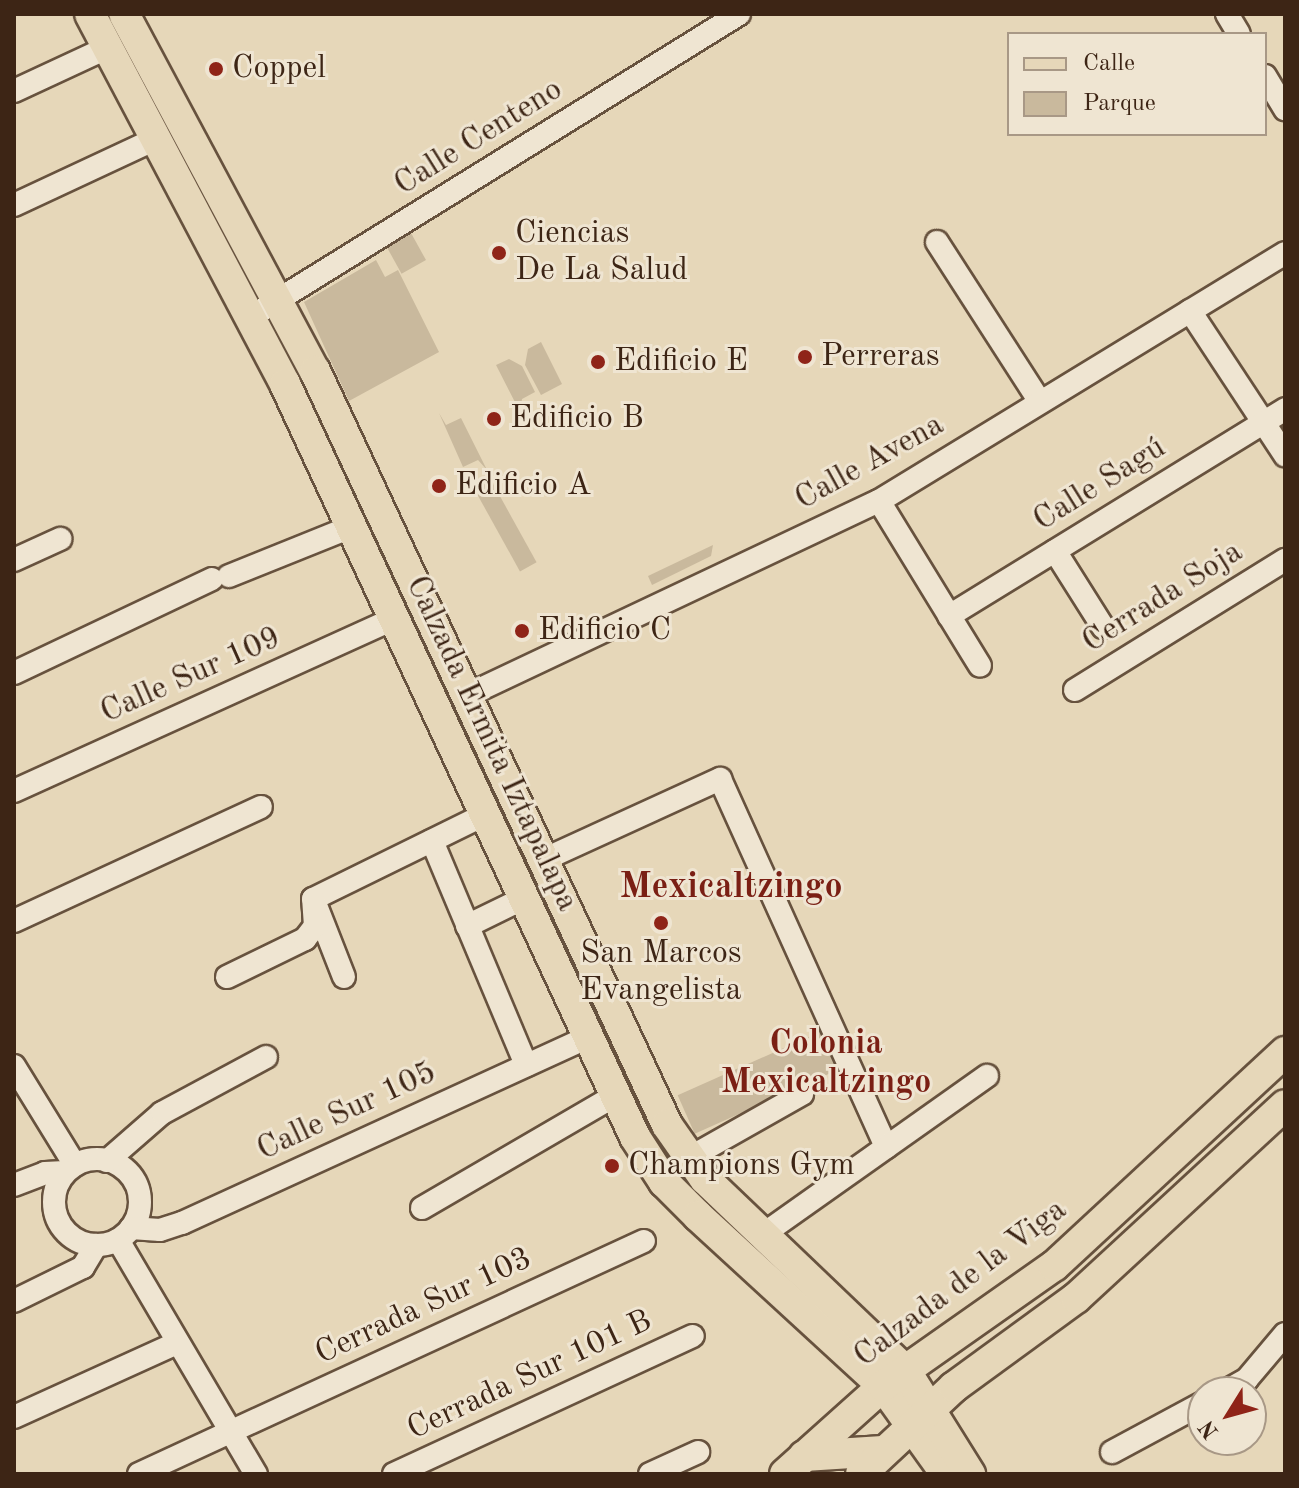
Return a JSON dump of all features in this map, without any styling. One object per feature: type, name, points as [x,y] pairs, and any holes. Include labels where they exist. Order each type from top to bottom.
[{"type":"main road","name":"Calzada Ermita Iztapalapa","points":[[90,14],[217,249],[285,384],[486,814],[613,1097],[664,1182],[857,1338]]},
{"type":"main road","name":"Calzada Ermita Iztapalapa","points":[[124,14],[315,371],[667,1125],[689,1158],[765,1233],[894,1378],[970,1474]]},
{"type":"main road","points":[[217,249],[244,235]]},
{"type":"main road","points":[[285,384],[315,371]]},
{"type":"main road","name":"Calzada de la Viga","points":[[795,1465],[894,1378],[1054,1266],[1285,1052]]},
{"type":"main road","points":[[861,1474],[921,1415],[1076,1298],[1285,1105]]},
{"type":"main road","points":[[1148,1181],[1173,1211]]},
{"type":"main road","name":"Calzada Ermita Iztapalapa","points":[[921,1415],[946,1474]]},
{"type":"main road","points":[[795,1465],[883,1451]]},
{"type":"street","name":"Calle Centeno","points":[[252,316],[739,14]]},
{"type":"street","points":[[1227,14],[1238,32]]},
{"type":"street","points":[[14,91],[109,47]]},
{"type":"street","points":[[1267,79],[1285,109]]},
{"type":"street","points":[[14,205],[158,138]]},
{"type":"street","points":[[937,242],[1040,402]]},
{"type":"street","name":"Calle Avena","points":[[468,695],[879,501],[1285,253]]},
{"type":"street","points":[[1190,311],[1285,455]]},
{"type":"street","name":"Calle Sagú","points":[[949,616],[1285,409]]},
{"type":"street","points":[[879,501],[980,666]]},
{"type":"street","points":[[14,673],[220,578],[351,527]]},
{"type":"street","points":[[14,560],[60,539]]},
{"type":"street","points":[[1055,551],[1103,627]]},
{"type":"street","name":"Cerrada Soja","points":[[1075,690],[1285,560]]},
{"type":"street","name":"Calle Sur 109","points":[[14,791],[394,619]]},
{"type":"street","points":[[543,860],[720,779],[886,1147]]},
{"type":"street","points":[[14,921],[261,807]]},
{"type":"street","points":[[313,899],[486,814]]},
{"type":"street","points":[[432,841],[526,1065]]},
{"type":"street","points":[[313,899],[344,977]]},
{"type":"street","points":[[227,977],[305,939],[315,926],[313,899]]},
{"type":"street","points":[[467,926],[522,899]]},
{"type":"street","name":"Calle Sur 105","points":[[115,1238],[182,1223],[586,1038]]},
{"type":"street","points":[[14,1185],[45,1173],[107,1161],[162,1113],[266,1057]]},
{"type":"street","points":[[14,1066],[70,1169]]},
{"type":"street","points":[[765,1233],[987,1076]]},
{"type":"street","points":[[689,1158],[802,1094]]},
{"type":"street","points":[[422,1208],[613,1097]]},
{"type":"street","points":[[14,1301],[83,1267],[138,1213],[134,1180],[107,1161]]},
{"type":"street","points":[[70,1169],[56,1186],[57,1219],[80,1242],[115,1238]]},
{"type":"street","points":[[115,1238],[256,1474]]},
{"type":"street","name":"Cerrada Sur 103","points":[[139,1474],[644,1241]]},
{"type":"street","points":[[1250,1376],[1285,1334]]},
{"type":"street","name":"Cerrada Sur 101 B","points":[[394,1474],[693,1336]]},
{"type":"street","points":[[14,1417],[177,1343]]},
{"type":"street","points":[[1112,1452],[1187,1412]]},
{"type":"street","points":[[650,1474],[698,1452]]},
{"type":"green space","points":[[411,233],[426,260],[402,274],[387,247]]},
{"type":"green space","points":[[376,260],[385,277],[398,270],[439,352],[349,401],[304,302]]},
{"type":"green space","points":[[541,342],[562,384],[541,395],[525,365],[528,349]]},
{"type":"green space","points":[[509,359],[522,366],[535,392],[522,399],[520,412],[496,365]]},
{"type":"green space","points":[[439,413],[446,425],[461,418],[487,470],[478,460],[463,467]]},
{"type":"green space","points":[[491,480],[537,562],[520,571],[474,489]]},
{"type":"green space","points":[[713,545],[711,556],[652,585],[648,576]]},
{"type":"green space","points":[[822,1031],[839,1069],[695,1134],[678,1095]]},
{"type":"place","name":"Coppel","points":[[216,69]]},
{"type":"place","name":"Ciencias De La Salud","points":[[499,253]]},
{"type":"place","name":"Perreras","points":[[805,357]]},
{"type":"place","name":"Edificio E","points":[[598,362]]},
{"type":"place","name":"Edificio B","points":[[494,419]]},
{"type":"place","name":"Edificio A","points":[[439,486]]},
{"type":"place","name":"Edificio C","points":[[522,631]]},
{"type":"place","name":"San Marcos Evangelista","points":[[661,923]]},
{"type":"place","name":"Champions Gym","points":[[612,1166]]},
{"type":"district","name":"Mexicaltzingo","points":[[731,889]]},
{"type":"district","name":"Colonia Mexicaltzingo","points":[[826,1064]]}]
